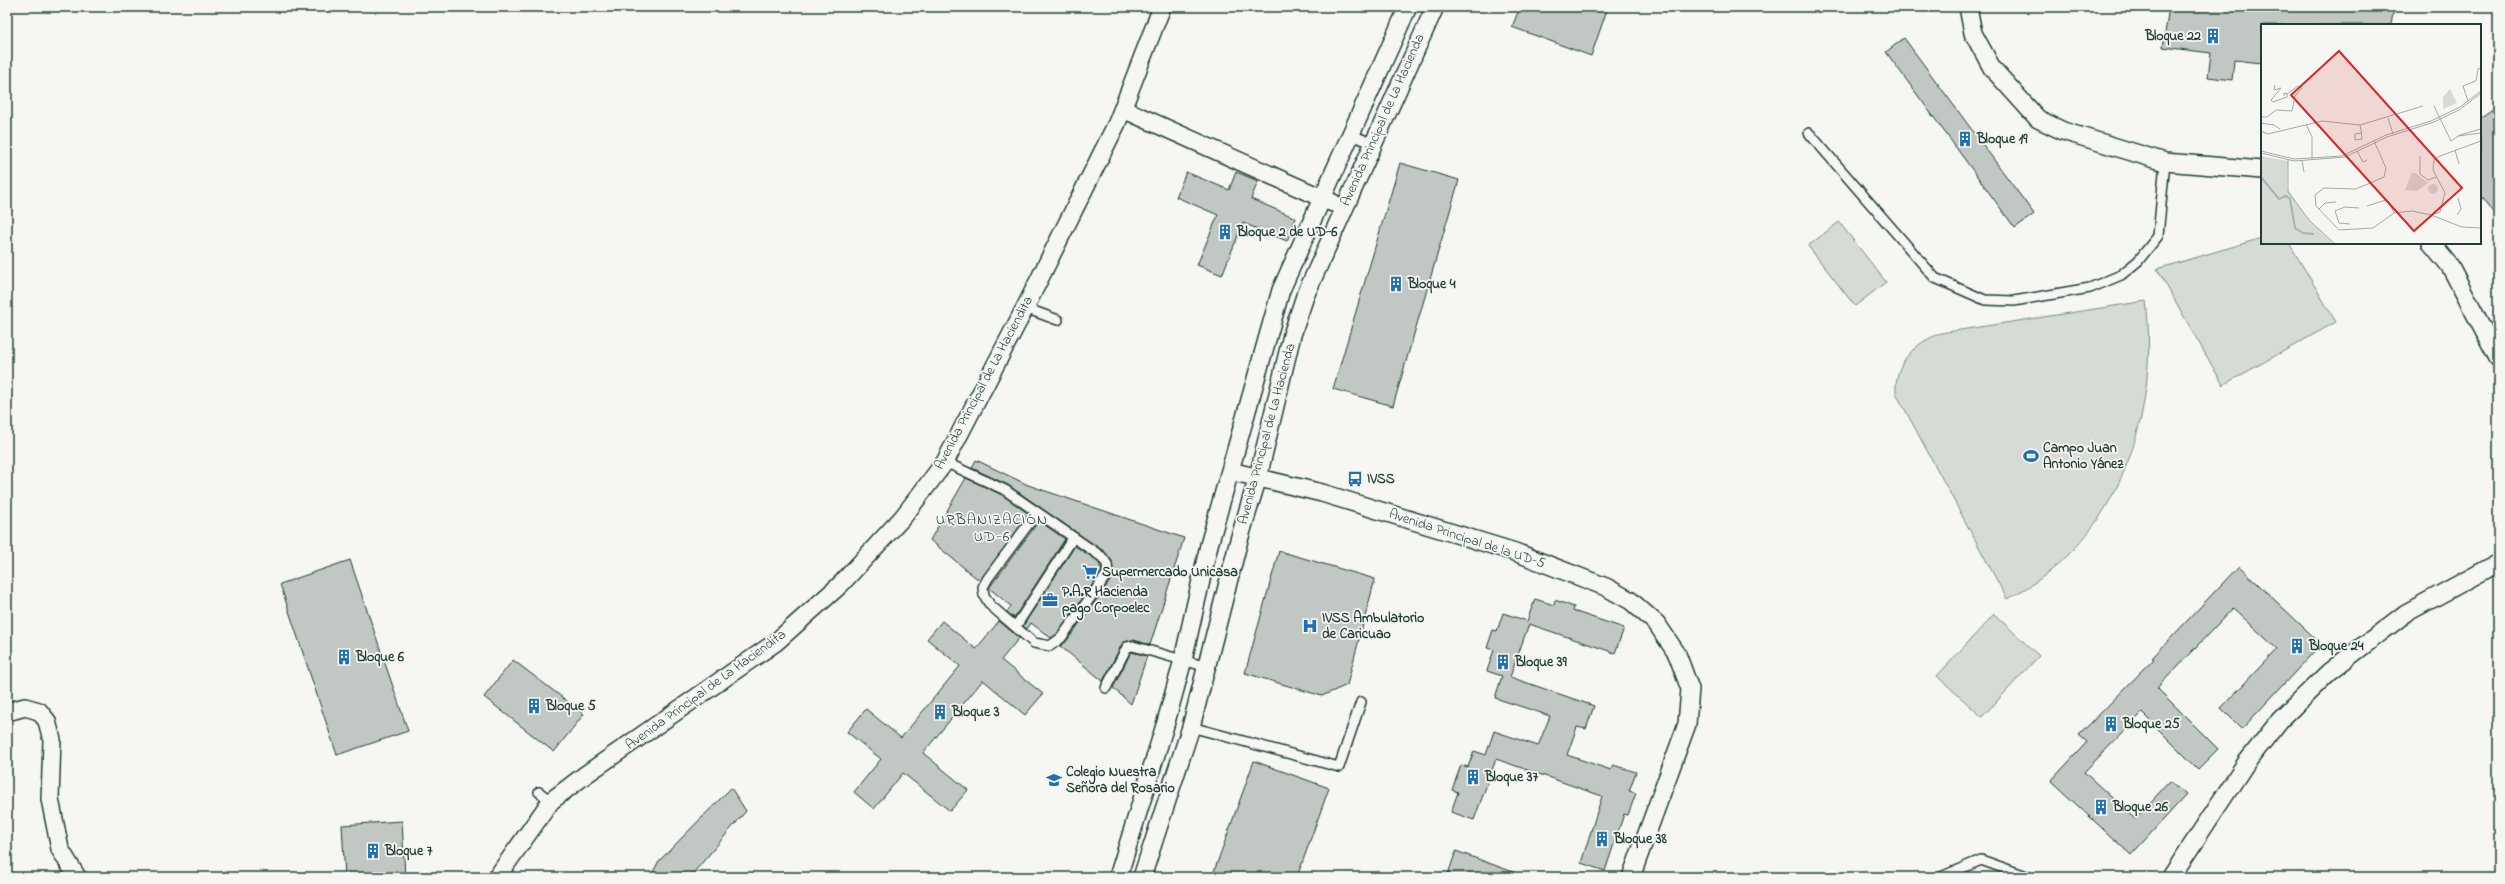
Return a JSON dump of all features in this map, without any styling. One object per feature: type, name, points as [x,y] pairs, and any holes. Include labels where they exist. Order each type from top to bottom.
[{"type":"street","name":"Avenida Principal de La Haciendita","points":[[497,877],[545,796],[585,775],[776,642],[845,579],[903,517],[945,462],[1025,308],[1123,109],[1162,7]]},
{"type":"street","name":"Avenida Principal de La Hacienda","points":[[1118,877],[1166,722],[1183,660],[1209,545],[1281,290],[1408,7]]},
{"type":"street","name":"Avenida Principal de La Hacienda","points":[[1142,877],[1191,727],[1239,540],[1258,477],[1292,335],[1305,296],[1435,7]]},
{"type":"street","points":[[1968,7],[1973,33],[1992,68],[2038,119],[2063,131],[2165,162],[2261,170]]},
{"type":"street","points":[[1123,109],[1344,208]]},
{"type":"street","points":[[2432,244],[2450,266],[2498,358]]},
{"type":"street","name":"Avenida Principal de la UD-5","points":[[1230,471],[1322,493],[1515,552],[1606,587],[1631,601],[1657,624],[1677,654],[1690,689],[1687,724],[1631,877]]},
{"type":"street","points":[[2171,877],[2246,763],[2280,720],[2329,672],[2406,613],[2498,563]]},
{"type":"street","points":[[7,712],[25,707],[39,711],[47,721],[52,740],[50,798],[60,849],[77,877]]},
{"type":"street","points":[[1166,722],[1191,727]]},
{"type":"lane","points":[[1809,133],[1935,278],[1985,300],[2014,301],[2090,288],[2121,275],[2138,262],[2158,236],[2165,162]]},
{"type":"lane","points":[[1350,135],[1373,143]]},
{"type":"lane","points":[[1025,308],[1058,320]]},
{"type":"lane","points":[[945,462],[1005,490],[1036,514],[1102,558],[1107,564],[1108,573],[1061,638],[1050,646],[1034,643],[990,605],[984,595],[983,587],[988,578],[1036,514]]},
{"type":"lane","points":[[1016,626],[1073,538]]},
{"type":"lane","points":[[1106,688],[1127,647],[1134,646],[1207,667]]},
{"type":"lane","points":[[1191,727],[1339,767],[1361,702]]},
{"type":"lane","points":[[1941,877],[1981,860],[2029,877]]},
{"type":"shaded area","points":[[1839,222],[1886,282],[1855,306],[1808,246]]},
{"type":"shaded area","points":[[2261,238],[2261,244],[2290,244],[2336,322],[2223,385],[2157,269]]},
{"type":"shaded area","name":"Campo Juan Antonio Yánez","points":[[2146,301],[2149,345],[2146,389],[2137,432],[2123,473],[2103,511],[2078,545],[2045,575],[2007,599],[1896,393],[1896,382],[1903,363],[1915,348],[1941,333]]},
{"type":"shaded area","points":[[1994,614],[2039,656],[1982,717],[1937,676]]},
{"type":"building","points":[[1520,7],[1608,7],[1591,56],[1512,27]]},
{"type":"building","name":"Bloque 22","points":[[2169,7],[2394,7],[2391,24],[2261,24],[2261,63],[2234,60],[2232,80],[2208,77],[2211,53],[2163,47]]},
{"type":"building","name":"Bloque 19","points":[[1904,38],[2034,214],[2015,228],[1886,52]]},
{"type":"building","points":[[2498,105],[2498,219],[2481,196],[2481,117]]},
{"type":"building","name":"Bloque 4","points":[[1400,163],[1459,180],[1393,406],[1333,389]]},
{"type":"building","name":"Bloque 2 de UD-6","points":[[1186,172],[1229,190],[1236,172],[1258,181],[1251,199],[1296,218],[1287,241],[1243,223],[1222,275],[1197,265],[1218,215],[1176,197]]},
{"type":"building","points":[[976,460],[1028,485],[1184,538],[1150,645],[1134,640],[1123,642],[1103,681],[1060,646],[1066,642],[1113,577],[1112,561],[1105,552],[1008,485],[972,468]]},
{"type":"building","points":[[966,478],[1002,495],[1029,514],[980,581],[930,540]]},
{"type":"building","points":[[1039,521],[1065,539],[1014,618],[1007,612],[1011,606],[989,588]]},
{"type":"building","points":[[1075,546],[1098,561],[1102,571],[1057,634],[1051,638],[1031,623],[1027,629],[1023,626]]},
{"type":"building","name":"IVSS Ambulatorio de Caricuao","points":[[1279,551],[1375,579],[1347,685],[1322,696],[1245,673]]},
{"type":"building","name":"Bloque 6","points":[[350,560],[408,731],[337,755],[280,584]]},
{"type":"building","points":[[2239,566],[2321,644],[2242,729],[2221,708],[2277,649],[2233,608],[2157,688],[2218,749],[2198,769],[2142,713],[2084,772],[2135,819],[2170,781],[2186,795],[2131,855],[2051,781],[2087,742],[2079,735],[2154,659],[2152,658]]},
{"type":"building","points":[[1535,599],[1554,605],[1555,600],[1574,607],[1573,611],[1624,628],[1615,653],[1529,624],[1510,677],[1594,706],[1586,729],[1577,727],[1567,755],[1611,770],[1613,765],[1636,772],[1629,791],[1636,793],[1628,815],[1624,814],[1605,871],[1581,863],[1602,796],[1496,759],[1474,820],[1451,812],[1458,792],[1452,790],[1461,765],[1468,767],[1474,751],[1486,755],[1494,731],[1538,746],[1550,716],[1495,698],[1502,676],[1487,671],[1494,650],[1487,648],[1493,630],[1497,631],[1503,613],[1527,621]]},
{"type":"building","name":"Bloque 3","points":[[942,621],[976,649],[999,621],[1019,638],[1001,660],[1043,694],[1025,715],[983,680],[923,753],[968,790],[950,811],[903,773],[874,809],[854,792],[881,759],[847,732],[866,709],[901,738],[960,666],[927,639]]},
{"type":"building","points":[[1131,652],[1147,656],[1131,704],[1113,688]]},
{"type":"building","name":"Bloque 5","points":[[513,660],[584,714],[554,752],[484,697]]},
{"type":"building","points":[[1254,761],[1329,788],[1297,877],[1212,877]]},
{"type":"building","points":[[731,788],[746,811],[690,877],[650,877],[659,861]]},
{"type":"building","name":"Bloque 7","points":[[402,821],[405,877],[345,877],[342,825]]},
{"type":"building","points":[[1456,851],[1524,876],[1524,877],[1447,877]]},
{"type":"place","name":"Bloque 22","points":[[2213,36]]},
{"type":"place","name":"Bloque 19","points":[[1965,139]]},
{"type":"place","name":"Bloque 2 de UD-6","points":[[1225,232]]},
{"type":"place","name":"Bloque 4","points":[[1396,284]]},
{"type":"place","name":"Campo Juan Antonio Yánez","points":[[2031,456]]},
{"type":"place","name":"IVSS","points":[[1355,479]]},
{"type":"place","name":"Supermercado Unicasa","points":[[1090,572]]},
{"type":"place","name":"P.A.R Hacienda pago Corpoelec","points":[[1050,600]]},
{"type":"place","name":"IVSS Ambulatorio de Caricuao","points":[[1310,626]]},
{"type":"place","name":"Bloque 24","points":[[2297,646]]},
{"type":"place","name":"Bloque 6","points":[[344,657]]},
{"type":"place","name":"Bloque 39","points":[[1503,662]]},
{"type":"place","name":"Bloque 5","points":[[534,706]]},
{"type":"place","name":"Bloque 3","points":[[940,712]]},
{"type":"place","name":"Bloque 25","points":[[2111,724]]},
{"type":"place","name":"Bloque 37","points":[[1473,777]]},
{"type":"place","name":"Colegio Nuestra Señora del Rosario","points":[[1054,780]]},
{"type":"place","name":"Bloque 26","points":[[2101,807]]},
{"type":"place","name":"Bloque 38","points":[[1602,839]]},
{"type":"place","name":"Bloque 7","points":[[373,851]]},
{"type":"district","name":"URBANIZACIÓN UD-6","points":[[992,528]]}]
